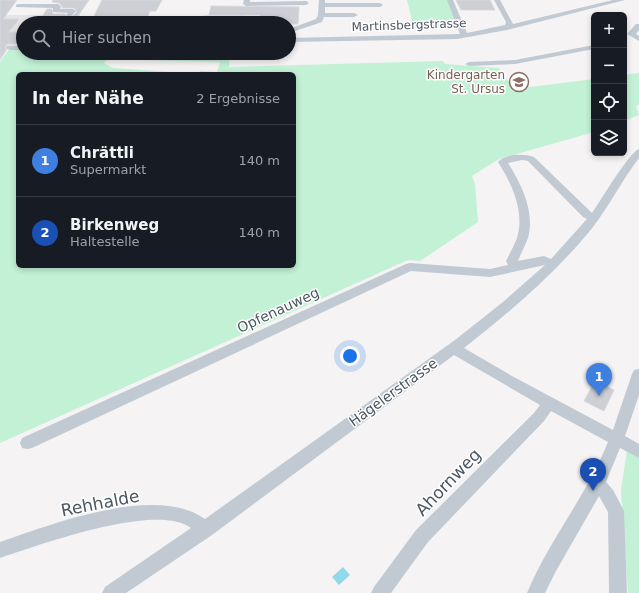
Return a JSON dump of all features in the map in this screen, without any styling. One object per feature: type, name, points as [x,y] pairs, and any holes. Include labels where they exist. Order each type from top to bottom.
[{"type":"street","points":[[247,0],[246,4],[306,3]]},
{"type":"street","points":[[450,0],[464,36]]},
{"type":"street","points":[[498,0],[511,25]]},
{"type":"street","name":"Martinsbergstrasse","points":[[296,40],[464,36],[622,0]]},
{"type":"street","points":[[18,6],[60,3]]},
{"type":"street","points":[[60,3],[55,10],[73,11],[70,15]]},
{"type":"street","points":[[296,29],[320,19],[322,15],[322,3],[380,5]]},
{"type":"street","points":[[322,15],[354,15]]},
{"type":"street","points":[[636,38],[631,33],[639,26]]},
{"type":"street","points":[[10,48],[16,48]]},
{"type":"street","points":[[469,64],[515,62],[591,48]]},
{"type":"street","name":"Hägelerstrasse","points":[[111,593],[206,529],[453,348],[527,288],[553,264],[594,218],[628,165],[639,152]]},
{"type":"street","points":[[515,268],[512,261],[523,236],[525,221],[524,208],[513,178],[503,162],[522,157],[530,159],[587,215],[594,218]]},
{"type":"street","name":"Opfenauweg","points":[[27,443],[410,266],[490,273],[544,260],[553,264]]},
{"type":"street","points":[[453,348],[506,380],[639,451]]},
{"type":"street","points":[[536,593],[557,551],[597,484],[618,439],[639,374]]},
{"type":"street","name":"Ahornweg","points":[[380,593],[422,536],[539,417],[549,403]]},
{"type":"street","points":[[597,484],[608,495],[616,511],[618,593]]},
{"type":"street","name":"Rehhalde","points":[[0,550],[78,524],[117,516],[155,512],[183,514],[200,521],[206,529]]},
{"type":"shaded area","points":[[0,15],[80,15],[16,16],[16,46],[10,46],[0,61]]},
{"type":"shaded area","points":[[204,15],[246,15],[246,16]]},
{"type":"green space","points":[[407,0],[448,0],[459,28],[414,28]]},
{"type":"green space","points":[[10,48],[16,48],[16,60],[106,60],[104,63],[113,68],[170,72],[16,72],[16,268],[296,268],[296,72],[217,72],[220,62],[145,60],[230,60],[229,67],[443,61],[445,64],[499,68],[514,89],[591,79],[591,133],[499,159],[472,176],[475,184],[478,222],[420,261],[408,260],[0,443],[0,62]]},
{"type":"green space","points":[[639,73],[639,105],[636,106],[639,115],[627,120],[627,84],[627,75]]},
{"type":"green space","points":[[627,450],[639,457],[639,593],[628,593],[621,490]]},
{"type":"water","points":[[343,567],[350,575],[339,585],[332,577]]},
{"type":"building","points":[[0,0],[17,0],[3,19],[16,19],[16,23],[9,32],[16,32],[16,44],[7,44],[5,47],[6,50],[0,59]]},
{"type":"building","points":[[53,0],[89,0],[78,16],[72,16],[77,12],[74,8],[62,8],[59,3],[52,2]]},
{"type":"building","points":[[102,0],[162,0],[156,11],[150,11],[148,16],[94,16]]},
{"type":"building","points":[[456,0],[490,0],[495,10],[461,10]]},
{"type":"building","points":[[211,6],[299,7],[298,24],[296,24],[296,16],[209,15]]},
{"type":"building","points":[[47,9],[52,9],[53,14],[65,14],[68,16],[42,16]]},
{"type":"building","points":[[595,381],[614,390],[604,411],[584,401]]},
{"type":"place","name":"Kindergarten St. Ursus","points":[[519,82]]},
{"type":"place","name":"Chrättli","points":[[599,396]]},
{"type":"place","name":"Birkenweg","points":[[593,491]]}]
